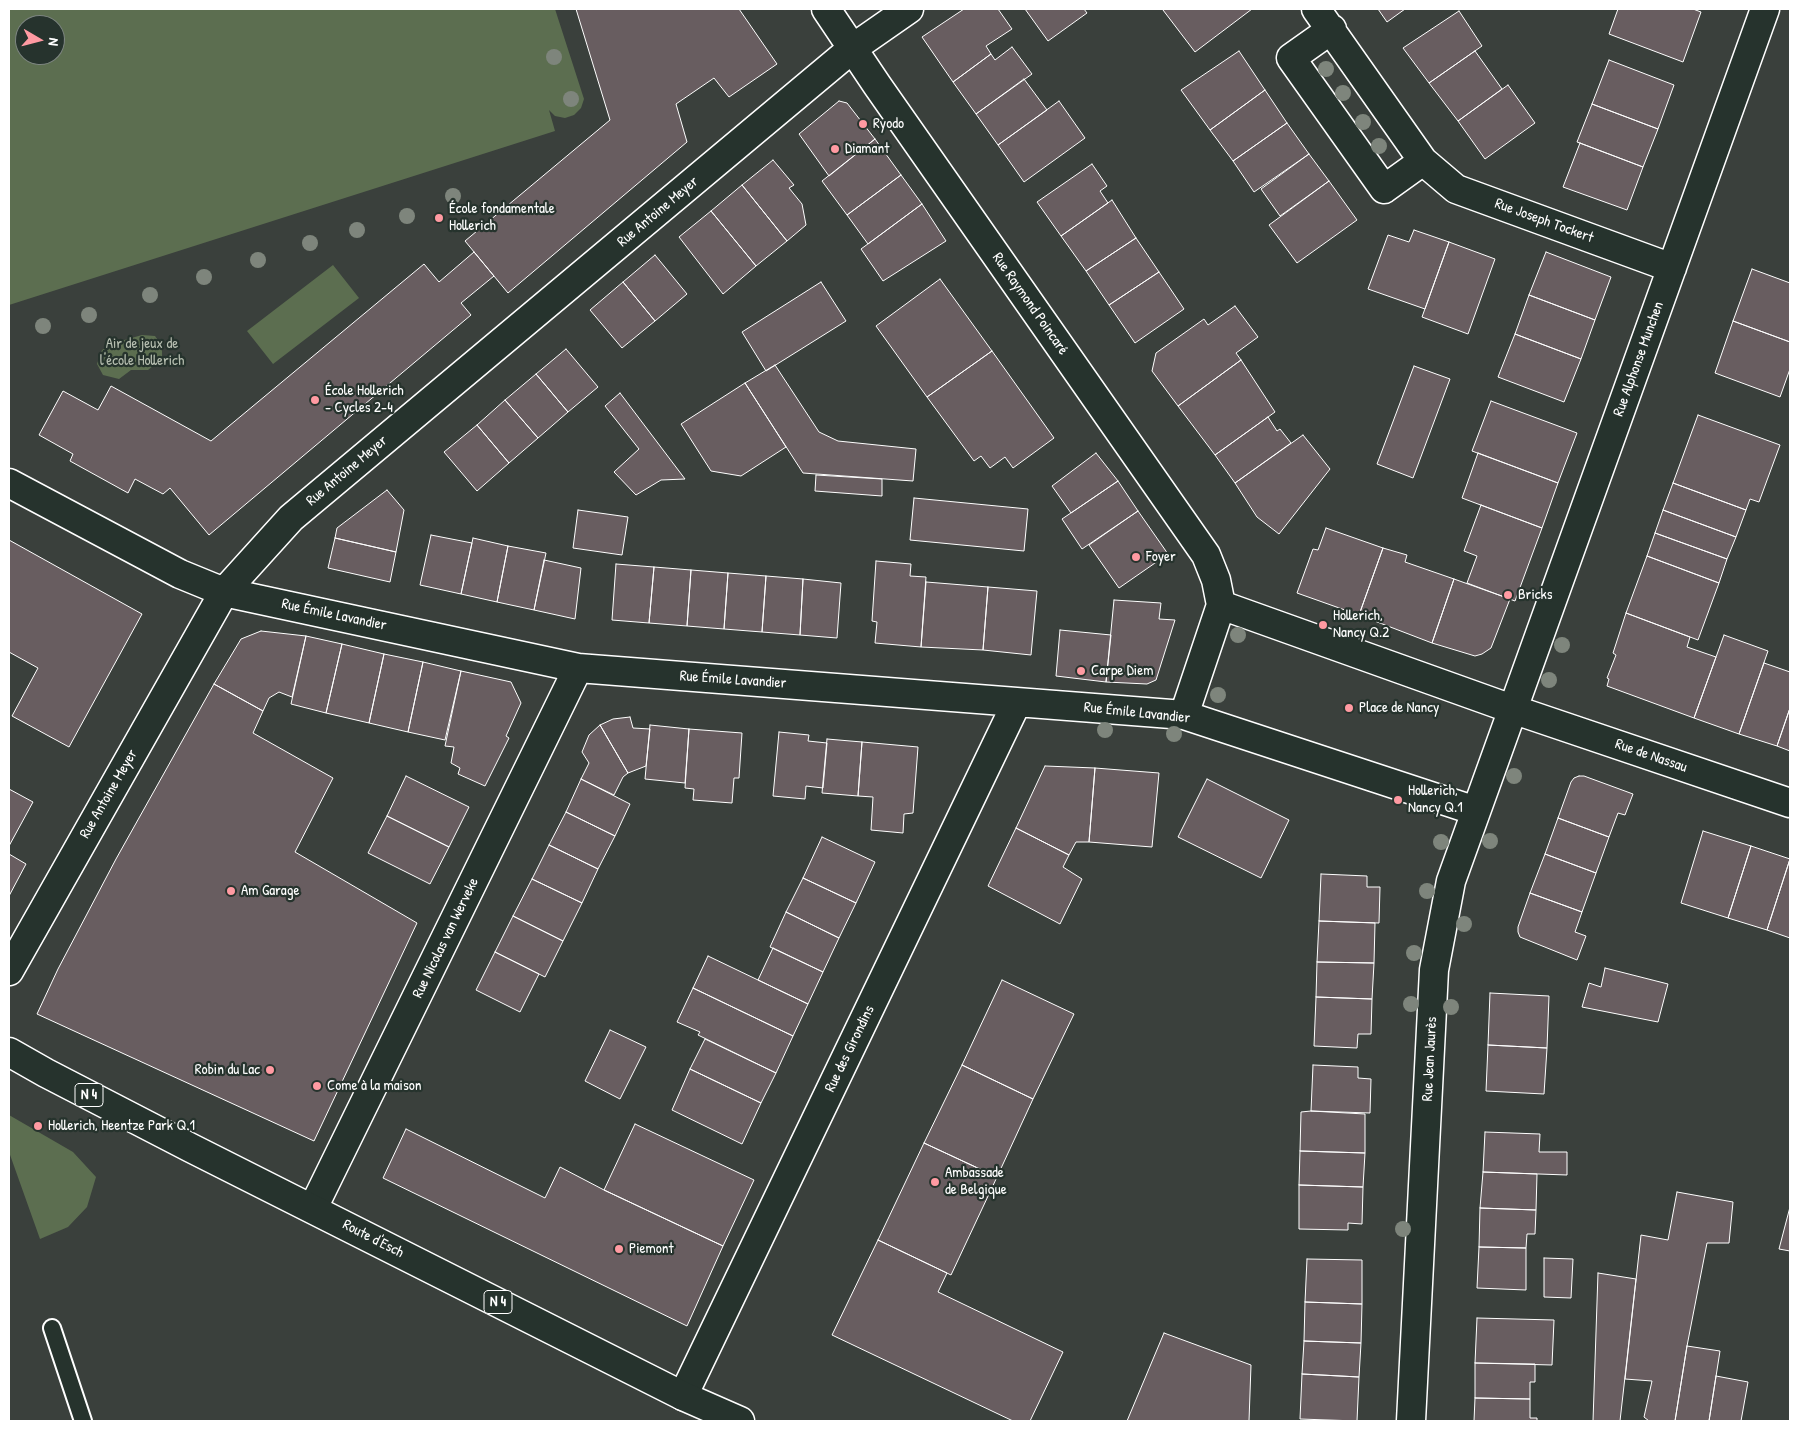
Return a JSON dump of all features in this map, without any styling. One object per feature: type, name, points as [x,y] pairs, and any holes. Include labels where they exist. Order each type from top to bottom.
[{"type":"street","name":"Rue Raymond Poincaré","points":[[826,9],[1206,555],[1216,580],[1221,605]]},
{"type":"street","name":"Rue Antoine Meyer","points":[[9,971],[224,592],[292,518],[853,48],[909,9]]},
{"type":"street","name":"Rue Alphonse Munchen","points":[[1512,709],[1765,9]]},
{"type":"street","name":"Rue Joseph Tockert","points":[[1423,161],[1384,189],[1291,58],[1324,19],[1423,161],[1456,189],[1672,268]]},
{"type":"street","name":"Rue Émile Lavandier","points":[[9,482],[180,574],[224,592],[578,668],[1184,715],[1476,811]]},
{"type":"street","points":[[1184,715],[1221,605],[1512,709]]},
{"type":"street","name":"Rue Nicolas van Werveke","points":[[314,1208],[578,668]]},
{"type":"street","name":"Rue des Girondins","points":[[683,1396],[1017,702]]},
{"type":"street","name":"Rue de Nassau","points":[[1512,709],[1790,803]]},
{"type":"street","name":"Rue Jean Jaurès","points":[[1411,1421],[1434,970],[1450,881],[1512,709]]},
{"type":"street","name":"Route d'Esch","points":[[9,1052],[54,1077],[683,1396],[740,1421]]},
{"type":"lane","points":[[52,1328],[83,1421]]},
{"type":"green space","points":[[9,9],[555,9],[584,99],[581,108],[574,115],[565,118],[555,116],[549,110],[555,131],[9,305]]},
{"type":"green space","points":[[333,265],[359,298],[273,364],[247,331]]},
{"type":"green space","name":"Air de jeux de l'école Hollerich","points":[[142,335],[155,336],[162,346],[162,356],[158,362],[148,370],[131,370],[119,379],[103,375],[97,364],[102,350],[114,343]]},
{"type":"green space","points":[[9,1115],[73,1152],[96,1177],[87,1207],[68,1227],[40,1239],[9,1152]]},
{"type":"building","points":[[576,9],[739,9],[777,64],[729,97],[714,78],[676,104],[687,142],[508,293],[465,241],[610,120]]},
{"type":"building","points":[[964,9],[998,9],[1012,29],[986,46],[991,54],[953,82],[922,37]]},
{"type":"building","points":[[1025,9],[1084,9],[1087,13],[1048,41]]},
{"type":"building","points":[[1252,9],[1195,52],[1163,10]]},
{"type":"building","points":[[1378,9],[1405,9],[1387,22]]},
{"type":"building","points":[[1618,9],[1693,9],[1701,12],[1683,62],[1609,34]]},
{"type":"building","points":[[1459,11],[1482,46],[1429,83],[1403,48]]},
{"type":"building","points":[[1012,47],[1032,74],[976,114],[953,82],[991,54],[995,60]]},
{"type":"building","points":[[1239,51],[1265,90],[1210,130],[1181,90]]},
{"type":"building","points":[[1475,51],[1502,89],[1458,121],[1429,83]]},
{"type":"building","points":[[1609,60],[1674,85],[1658,129],[1592,104]]},
{"type":"building","points":[[1024,79],[1047,110],[998,145],[976,114]]},
{"type":"building","points":[[1508,85],[1535,123],[1485,159],[1458,121]]},
{"type":"building","points":[[1265,90],[1287,123],[1233,161],[1210,130]]},
{"type":"building","points":[[839,101],[847,103],[875,139],[829,176],[799,134]]},
{"type":"building","points":[[1059,101],[1085,138],[1024,182],[998,145]]},
{"type":"building","points":[[1592,104],[1658,129],[1643,167],[1577,142]]},
{"type":"building","points":[[1287,123],[1309,154],[1254,192],[1233,161]]},
{"type":"building","points":[[875,139],[901,175],[847,215],[822,181]]},
{"type":"building","points":[[1580,143],[1643,167],[1627,210],[1563,187]]},
{"type":"building","points":[[1309,154],[1329,181],[1280,216],[1261,189]]},
{"type":"building","points":[[773,160],[794,185],[789,188],[802,204],[806,225],[787,241],[742,185]]},
{"type":"building","points":[[1092,164],[1107,186],[1100,191],[1108,203],[1061,236],[1037,202]]},
{"type":"building","points":[[901,175],[922,204],[868,244],[847,215]]},
{"type":"building","points":[[1329,181],[1357,220],[1297,263],[1269,225]]},
{"type":"building","points":[[742,185],[787,241],[756,266],[711,211]]},
{"type":"building","points":[[1112,200],[1136,238],[1086,271],[1061,236]]},
{"type":"building","points":[[922,204],[946,241],[883,281],[861,249]]},
{"type":"building","points":[[711,211],[756,266],[723,294],[679,237]]},
{"type":"building","points":[[1414,230],[1449,242],[1425,309],[1368,289],[1388,235],[1409,242]]},
{"type":"building","points":[[1136,238],[1159,272],[1109,305],[1086,271]]},
{"type":"building","points":[[1449,242],[1495,259],[1468,334],[1422,317]]},
{"type":"building","name":"École Hollerich - Cycles 2-4","points":[[474,252],[494,276],[461,303],[471,315],[209,535],[170,488],[163,494],[135,479],[128,493],[70,461],[73,454],[39,435],[63,391],[98,410],[111,386],[211,441],[424,264],[439,282]]},
{"type":"building","points":[[1546,252],[1611,277],[1595,320],[1529,295]]},
{"type":"building","points":[[655,255],[687,294],[655,321],[623,282]]},
{"type":"building","points":[[1752,269],[1790,283],[1790,342],[1733,321]]},
{"type":"building","points":[[1159,272],[1184,309],[1135,343],[1109,305]]},
{"type":"building","points":[[940,279],[992,351],[927,397],[876,326]]},
{"type":"building","points":[[623,282],[655,321],[622,348],[590,310]]},
{"type":"building","points":[[821,282],[846,321],[766,371],[742,332]]},
{"type":"building","points":[[1529,295],[1595,320],[1581,359],[1515,334]]},
{"type":"building","points":[[1235,306],[1258,337],[1236,353],[1241,360],[1178,406],[1152,371],[1156,353],[1204,319],[1208,325]]},
{"type":"building","points":[[1733,321],[1790,342],[1790,369],[1780,397],[1715,373]]},
{"type":"building","points":[[1515,334],[1581,359],[1564,402],[1498,377]]},
{"type":"building","points":[[566,349],[598,387],[568,412],[536,374]]},
{"type":"building","points":[[992,351],[1054,438],[1013,468],[1005,457],[990,468],[981,456],[974,461],[927,397]]},
{"type":"building","points":[[1241,360],[1275,412],[1215,455],[1178,406]]},
{"type":"building","points":[[775,365],[819,432],[838,441],[916,449],[913,481],[803,473],[745,383]]},
{"type":"building","points":[[1414,366],[1450,379],[1413,478],[1377,464]]},
{"type":"building","points":[[536,374],[568,412],[538,438],[505,400]]},
{"type":"building","points":[[745,383],[786,447],[741,476],[711,471],[681,424]]},
{"type":"building","points":[[620,393],[685,479],[661,480],[636,495],[614,472],[639,449],[605,406]]},
{"type":"building","points":[[505,400],[538,438],[509,463],[477,425]]},
{"type":"building","points":[[1491,401],[1577,433],[1558,483],[1472,451]]},
{"type":"building","points":[[1698,415],[1780,445],[1759,502],[1750,499],[1746,510],[1673,483]]},
{"type":"building","points":[[1268,417],[1277,431],[1280,429],[1291,443],[1235,483],[1215,455]]},
{"type":"building","points":[[477,425],[509,463],[477,491],[444,452]]},
{"type":"building","points":[[1303,435],[1330,469],[1279,534],[1257,517],[1235,483]]},
{"type":"building","points":[[1096,453],[1118,481],[1071,513],[1052,486]]},
{"type":"building","points":[[1478,453],[1558,483],[1542,528],[1462,498]]},
{"type":"building","points":[[816,475],[882,479],[882,496],[815,491]]},
{"type":"building","points":[[1118,481],[1138,511],[1082,549],[1062,519]]},
{"type":"building","points":[[1673,483],[1746,510],[1736,537],[1663,510]]},
{"type":"building","points":[[387,490],[404,510],[396,552],[335,538],[337,528]]},
{"type":"building","points":[[914,498],[1028,509],[1024,551],[910,540]]},
{"type":"building","points":[[1481,505],[1542,528],[1515,601],[1467,583],[1477,556],[1464,551]]},
{"type":"building","points":[[578,510],[628,517],[622,555],[573,548]]},
{"type":"building","points":[[1663,510],[1736,537],[1727,559],[1655,533]]},
{"type":"building","points":[[1138,511],[1168,554],[1119,588],[1089,545]]},
{"type":"building","points":[[1326,528],[1383,548],[1359,615],[1297,593],[1313,549],[1318,550]]},
{"type":"building","points":[[1655,533],[1727,559],[1719,583],[1647,556]]},
{"type":"building","points":[[431,535],[472,543],[461,594],[420,585]]},
{"type":"building","points":[[335,538],[396,552],[390,582],[328,568]]},
{"type":"building","points":[[473,538],[508,546],[497,602],[461,594]]},
{"type":"building","points":[[9,540],[142,614],[69,747],[12,716],[38,668],[9,652]]},
{"type":"building","points":[[508,546],[546,553],[534,610],[497,602]]},
{"type":"building","points":[[1383,548],[1407,555],[1405,562],[1454,579],[1432,643],[1359,615]]},
{"type":"building","points":[[1647,556],[1719,583],[1698,640],[1626,613]]},
{"type":"building","points":[[544,560],[581,568],[575,619],[534,610]]},
{"type":"building","points":[[876,561],[911,564],[910,576],[926,577],[921,647],[875,643],[877,622],[872,621]]},
{"type":"building","points":[[616,564],[654,567],[649,623],[612,620]]},
{"type":"building","points":[[654,567],[691,570],[687,626],[649,623]]},
{"type":"building","points":[[691,570],[728,573],[724,629],[687,626]]},
{"type":"building","points":[[728,573],[766,576],[762,632],[724,629]]},
{"type":"building","points":[[766,576],[803,579],[800,635],[762,632]]},
{"type":"building","points":[[803,579],[841,583],[837,638],[800,635]]},
{"type":"building","points":[[1454,579],[1510,599],[1491,648],[1482,654],[1475,656],[1432,643]]},
{"type":"building","points":[[926,582],[988,587],[983,650],[921,647]]},
{"type":"building","points":[[988,587],[1037,591],[1031,655],[983,650]]},
{"type":"building","points":[[1114,600],[1161,603],[1159,619],[1175,620],[1156,680],[1147,684],[1106,682]]},
{"type":"building","points":[[1626,613],[1690,637],[1687,647],[1716,657],[1694,718],[1607,686],[1609,679],[1607,678],[1616,655],[1613,653]]},
{"type":"building","points":[[1060,630],[1111,635],[1106,682],[1056,676]]},
{"type":"building","points":[[261,631],[306,636],[292,697],[279,692],[269,698],[263,711],[214,684],[241,639]]},
{"type":"building","points":[[1724,635],[1768,651],[1739,734],[1694,718]]},
{"type":"building","points":[[306,636],[342,644],[326,713],[291,704]]},
{"type":"building","points":[[342,644],[384,654],[369,723],[326,713]]},
{"type":"building","points":[[384,654],[423,662],[408,732],[369,723]]},
{"type":"building","points":[[423,662],[461,671],[445,740],[408,732]]},
{"type":"building","points":[[1764,663],[1790,672],[1790,708],[1777,746],[1739,734]]},
{"type":"building","points":[[461,671],[511,682],[521,703],[506,736],[509,738],[485,786],[458,774],[460,768],[451,763],[454,747],[445,746]]},
{"type":"building","name":"Am Garage","points":[[214,684],[263,711],[253,733],[333,778],[295,852],[417,923],[314,1141],[37,1014],[58,969],[116,859]]},
{"type":"building","points":[[1790,708],[1790,751],[1777,746]]},
{"type":"building","points":[[630,717],[633,728],[650,729],[646,766],[628,773],[600,725],[613,719]]},
{"type":"building","points":[[600,725],[628,773],[623,777],[614,795],[581,779],[589,763],[582,752],[589,735]]},
{"type":"building","points":[[650,725],[689,729],[685,783],[645,779]]},
{"type":"building","points":[[689,729],[742,733],[739,778],[734,778],[732,803],[693,800],[694,789],[685,788]]},
{"type":"building","points":[[779,732],[809,735],[808,741],[827,743],[823,788],[806,786],[805,799],[773,796]]},
{"type":"building","points":[[827,739],[862,742],[858,796],[822,793]]},
{"type":"building","points":[[862,742],[918,747],[913,813],[904,814],[903,833],[871,830],[873,797],[858,796]]},
{"type":"building","points":[[1045,766],[1095,768],[1089,842],[1076,842],[1069,855],[1016,828]]},
{"type":"building","points":[[1095,768],[1159,773],[1152,847],[1089,842]]},
{"type":"building","points":[[406,776],[469,807],[449,847],[387,816]]},
{"type":"building","points":[[1579,776],[1584,776],[1633,794],[1625,815],[1618,813],[1609,837],[1558,818],[1571,782]]},
{"type":"building","points":[[581,779],[630,804],[615,836],[566,812]]},
{"type":"building","points":[[1207,779],[1289,820],[1261,878],[1178,837]]},
{"type":"building","points":[[9,789],[33,802],[9,846]]},
{"type":"building","points":[[566,812],[615,836],[598,869],[549,845]]},
{"type":"building","points":[[387,816],[449,847],[430,884],[368,853]]},
{"type":"building","points":[[1558,818],[1609,837],[1596,873],[1545,854]]},
{"type":"building","points":[[1016,828],[1069,855],[1063,867],[1082,879],[1060,924],[988,886]]},
{"type":"building","points":[[1703,831],[1751,846],[1728,918],[1681,903]]},
{"type":"building","points":[[822,837],[875,862],[856,903],[803,878]]},
{"type":"building","points":[[549,845],[598,869],[582,903],[532,879]]},
{"type":"building","points":[[1751,846],[1790,859],[1767,930],[1728,918]]},
{"type":"building","points":[[9,854],[26,864],[9,896]]},
{"type":"building","points":[[1545,854],[1596,873],[1582,912],[1530,893]]},
{"type":"building","points":[[1790,859],[1790,938],[1767,930]]},
{"type":"building","points":[[1321,874],[1367,876],[1367,887],[1380,887],[1379,923],[1319,921]]},
{"type":"building","points":[[803,878],[856,903],[839,938],[786,912]]},
{"type":"building","points":[[532,879],[582,903],[563,941],[513,916]]},
{"type":"building","points":[[1530,893],[1582,912],[1575,932],[1586,936],[1577,960],[1520,937],[1518,927]]},
{"type":"building","points":[[786,912],[839,938],[823,972],[770,947]]},
{"type":"building","points":[[513,916],[563,941],[545,977],[495,952]]},
{"type":"building","points":[[1319,921],[1375,923],[1374,963],[1317,962]]},
{"type":"building","points":[[773,948],[823,972],[808,1004],[758,980]]},
{"type":"building","points":[[495,952],[539,974],[520,1012],[476,990]]},
{"type":"building","points":[[708,956],[808,1004],[793,1036],[693,988]]},
{"type":"building","points":[[1317,962],[1374,963],[1372,999],[1316,997]]},
{"type":"building","points":[[1605,968],[1668,984],[1658,1022],[1582,1007],[1589,983],[1601,987]]},
{"type":"building","points":[[1002,980],[1074,1014],[1033,1099],[962,1065]]},
{"type":"building","points":[[693,988],[793,1036],[776,1073],[698,1035],[700,1032],[677,1022]]},
{"type":"building","points":[[1490,993],[1549,996],[1547,1048],[1488,1045]]},
{"type":"building","points":[[1316,997],[1372,999],[1371,1034],[1358,1034],[1357,1048],[1314,1046]]},
{"type":"building","points":[[610,1030],[646,1047],[620,1099],[585,1081]]},
{"type":"building","points":[[705,1039],[776,1073],[761,1103],[690,1069]]},
{"type":"building","points":[[1488,1045],[1547,1048],[1544,1094],[1486,1091]]},
{"type":"building","points":[[962,1065],[1033,1099],[997,1177],[924,1143]]},
{"type":"building","points":[[1313,1065],[1358,1067],[1358,1078],[1371,1079],[1370,1113],[1311,1111]]},
{"type":"building","points":[[690,1069],[761,1103],[742,1144],[672,1110]]},
{"type":"building","points":[[1301,1112],[1365,1114],[1365,1153],[1300,1151]]},
{"type":"building","points":[[635,1124],[754,1180],[723,1246],[604,1190]]},
{"type":"building","points":[[406,1129],[545,1198],[560,1167],[604,1190],[723,1246],[687,1326],[383,1178]]},
{"type":"building","points":[[1485,1132],[1540,1134],[1539,1152],[1567,1152],[1567,1175],[1483,1172]]},
{"type":"building","points":[[924,1143],[997,1177],[951,1275],[878,1240]]},
{"type":"building","points":[[1300,1151],[1365,1153],[1363,1187],[1299,1185]]},
{"type":"building","points":[[1483,1172],[1537,1174],[1536,1210],[1480,1208]]},
{"type":"building","points":[[1299,1185],[1363,1187],[1362,1224],[1348,1223],[1348,1230],[1299,1229]]},
{"type":"building","points":[[1677,1192],[1733,1202],[1729,1243],[1707,1243],[1675,1421],[1649,1421],[1644,1417],[1652,1381],[1625,1379],[1641,1235],[1668,1240]]},
{"type":"building","points":[[1790,1207],[1790,1251],[1779,1249]]},
{"type":"building","points":[[1480,1208],[1536,1210],[1535,1234],[1527,1234],[1526,1248],[1479,1247]]},
{"type":"building","points":[[878,1240],[947,1273],[938,1292],[1063,1352],[1030,1421],[1013,1421],[832,1335]]},
{"type":"building","points":[[1479,1247],[1526,1248],[1526,1290],[1477,1288]]},
{"type":"building","points":[[1544,1258],[1573,1259],[1571,1298],[1544,1297]]},
{"type":"building","points":[[1307,1259],[1362,1260],[1362,1304],[1305,1302]]},
{"type":"building","points":[[1598,1273],[1636,1279],[1620,1421],[1593,1421]]},
{"type":"building","points":[[1305,1302],[1362,1304],[1361,1343],[1304,1341]]},
{"type":"building","points":[[1477,1318],[1554,1320],[1552,1365],[1475,1363]]},
{"type":"building","points":[[1164,1333],[1251,1365],[1249,1421],[1127,1421]]},
{"type":"building","points":[[1304,1341],[1361,1343],[1359,1377],[1302,1374]]},
{"type":"building","points":[[1687,1346],[1720,1351],[1709,1421],[1675,1421]]},
{"type":"building","points":[[1475,1363],[1535,1364],[1535,1382],[1530,1382],[1530,1399],[1475,1398]]},
{"type":"building","points":[[1302,1374],[1359,1377],[1357,1421],[1300,1419]]},
{"type":"building","points":[[1716,1376],[1748,1382],[1741,1421],[1709,1421]]},
{"type":"building","points":[[1475,1398],[1530,1399],[1530,1418],[1537,1418],[1537,1421],[1474,1421]]},
{"type":"place","name":"Ryodo","points":[[863,124]]},
{"type":"place","name":"Diamant","points":[[835,149]]},
{"type":"place","name":"École fondamentale Hollerich","points":[[439,218]]},
{"type":"place","name":"École Hollerich - Cycles 2-4","points":[[315,400]]},
{"type":"place","name":"Foyer","points":[[1136,557]]},
{"type":"place","name":"Bricks","points":[[1508,595]]},
{"type":"place","name":"Hollerich, Nancy Q.2","points":[[1323,625]]},
{"type":"place","name":"Carpe Diem","points":[[1081,671]]},
{"type":"place","name":"Place de Nancy","points":[[1349,708]]},
{"type":"place","name":"Hollerich, Nancy Q.1","points":[[1398,800]]},
{"type":"place","name":"Am Garage","points":[[231,891]]},
{"type":"place","name":"Robin du Lac","points":[[270,1070]]},
{"type":"place","name":"Come à la maison","points":[[317,1086]]},
{"type":"place","name":"Hollerich, Heentze Park Q.1","points":[[38,1126]]},
{"type":"place","name":"Ambassade de Belgique","points":[[935,1182]]},
{"type":"place","name":"Piemont","points":[[619,1249]]}]
